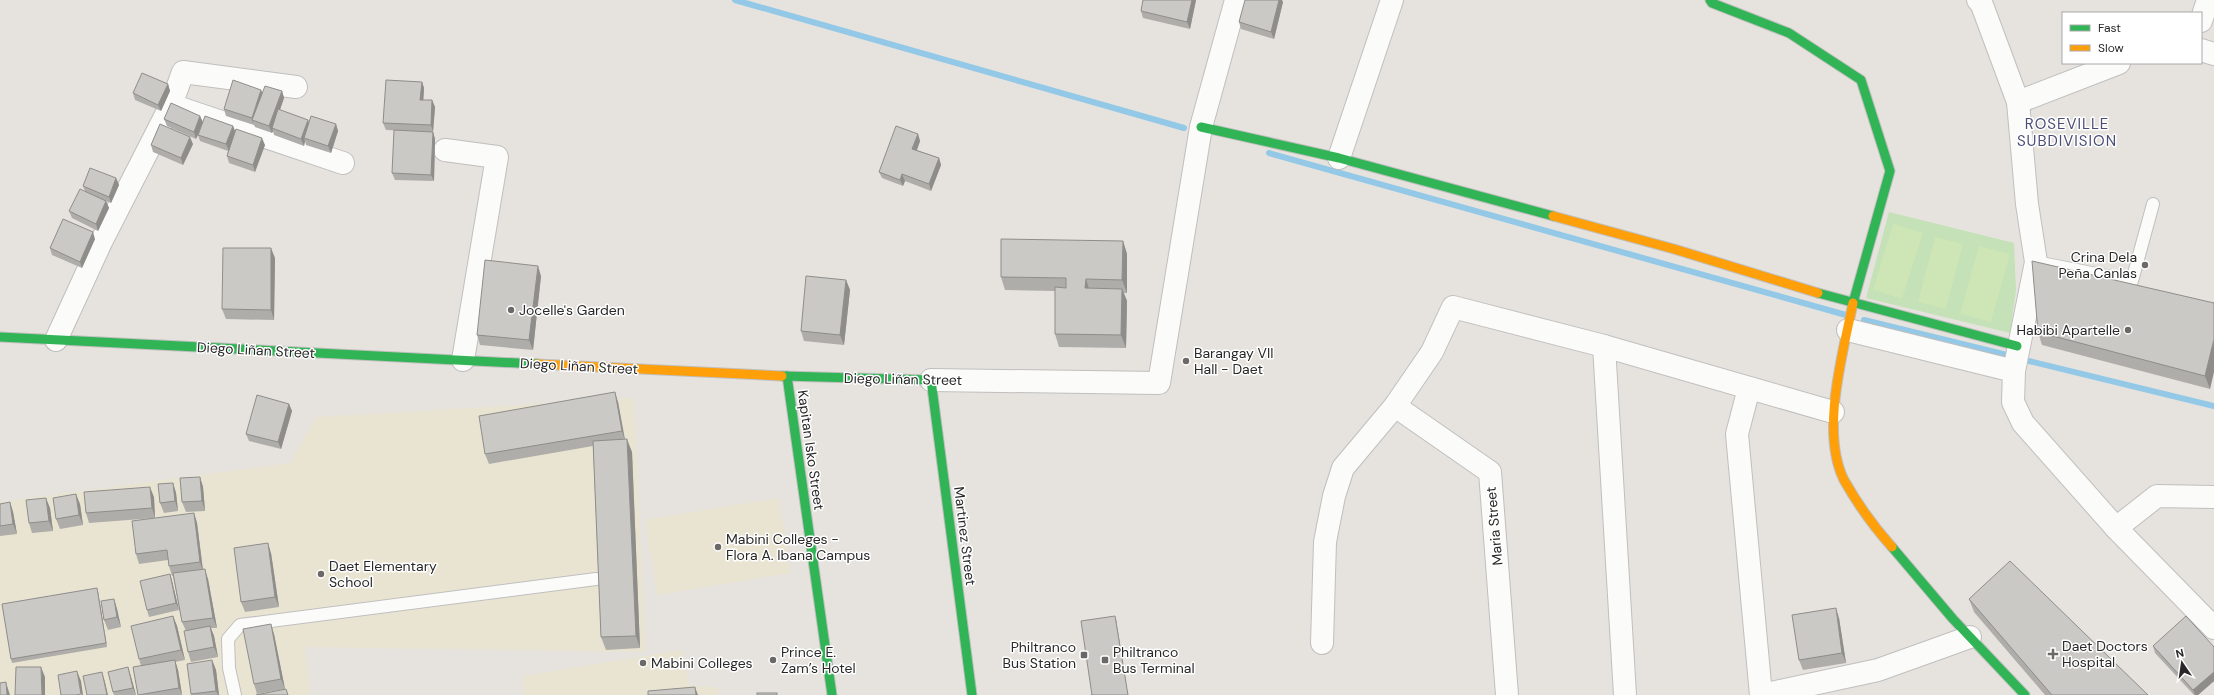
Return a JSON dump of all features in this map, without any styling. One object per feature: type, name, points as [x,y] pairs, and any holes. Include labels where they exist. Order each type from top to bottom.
[{"type":"street","points":[[1236,0],[1201,127],[1339,158],[1674,249],[1853,302],[2017,346]]},
{"type":"street","points":[[1339,158],[1392,0]]},
{"type":"street","points":[[1710,0],[1712,3],[1789,33],[1861,80],[1890,171],[1853,302],[1833,412],[1836,453],[1844,479],[1858,503],[1888,544],[1970,637],[2025,695]]},
{"type":"street","points":[[1978,0],[1982,5],[2018,102],[2027,204],[2036,262],[2017,346],[2014,371],[2013,402],[2023,423],[2116,528],[2214,628]]},
{"type":"street","points":[[2202,18],[2208,0]]},
{"type":"street","points":[[2202,50],[2214,54]]},
{"type":"street","points":[[2018,102],[2116,64]]},
{"type":"street","points":[[56,340],[101,242],[171,105],[183,72],[296,87]]},
{"type":"street","points":[[171,105],[343,163]]},
{"type":"street","name":"Diego Liñan Street","points":[[0,337],[787,376],[931,380],[1159,383],[1201,127]]},
{"type":"street","points":[[445,150],[497,157],[463,360]]},
{"type":"street","points":[[1322,643],[1325,542],[1334,496],[1343,468],[1395,406],[1432,352],[1453,307],[1604,346],[1833,412]]},
{"type":"street","points":[[1848,330],[2014,371]]},
{"type":"street","points":[[1604,346],[1625,695]]},
{"type":"street","name":"Kapitan Isko Street","points":[[787,376],[832,695]]},
{"type":"street","name":"Martinez Street","points":[[931,380],[972,695]]},
{"type":"street","points":[[1749,388],[1737,434],[1762,695],[1878,670],[1970,637]]},
{"type":"street","name":"Maria Street","points":[[1395,406],[1490,472],[1507,695]]},
{"type":"street","points":[[2116,528],[2158,496],[2214,497]]},
{"type":"lane","points":[[2036,262],[2132,281],[2153,204]]},
{"type":"lane","points":[[235,695],[229,668],[228,638],[240,625],[596,579]]},
{"type":"shaded area","name":"Daet Elementary School","points":[[634,398],[646,652],[305,647],[311,695],[0,695],[0,502],[290,463],[316,417]]},
{"type":"shaded area","name":"Mabini Colleges - Flora A. Ibana Campus","points":[[779,498],[791,573],[657,595],[645,520]]},
{"type":"shaded area","name":"Mabini Colleges","points":[[682,650],[689,685],[718,688],[720,695],[524,695],[522,676]]},
{"type":"green space","points":[[1889,212],[2014,243],[2016,290],[2010,333],[1866,298]]},
{"type":"green space","points":[[1893,224],[1923,233],[1902,299],[1873,290]]},
{"type":"green space","points":[[1935,237],[1963,244],[1946,309],[1918,302]]},
{"type":"green space","points":[[1979,246],[2010,254],[1991,322],[1960,314]]},
{"type":"building","points":[[1143,0],[1192,0],[1187,22],[1141,11]]},
{"type":"building","points":[[1245,0],[1279,0],[1271,32],[1239,22]]},
{"type":"building","points":[[142,73],[168,84],[158,105],[133,93]]},
{"type":"building","points":[[233,80],[261,90],[252,118],[224,109]]},
{"type":"building","points":[[386,80],[422,82],[420,100],[432,100],[431,125],[383,123]]},
{"type":"building","points":[[265,86],[282,91],[269,126],[252,120]]},
{"type":"building","points":[[171,103],[200,116],[194,132],[164,119]]},
{"type":"building","points":[[278,109],[308,120],[301,139],[272,128]]},
{"type":"building","points":[[205,116],[233,126],[226,144],[198,135]]},
{"type":"building","points":[[311,116],[336,124],[328,146],[304,138]]},
{"type":"building","points":[[160,124],[190,137],[181,158],[151,145]]},
{"type":"building","points":[[896,126],[918,134],[912,149],[939,158],[929,184],[902,174],[900,180],[879,172]]},
{"type":"building","points":[[236,129],[262,138],[253,165],[227,156]]},
{"type":"building","points":[[394,130],[433,132],[431,175],[392,173]]},
{"type":"building","points":[[90,168],[116,178],[109,197],[83,186]]},
{"type":"building","points":[[80,189],[106,201],[96,224],[69,211]]},
{"type":"building","points":[[63,219],[93,232],[80,262],[50,248]]},
{"type":"building","points":[[1001,239],[1123,241],[1122,280],[1086,279],[1085,288],[1122,289],[1121,335],[1055,334],[1055,287],[1066,288],[1066,278],[1001,277]]},
{"type":"building","points":[[223,248],[271,248],[271,310],[222,309]]},
{"type":"building","name":"Jocelle's Garden","points":[[485,260],[538,266],[529,340],[477,335]]},
{"type":"building","name":"Habibi Apartelle","points":[[2032,261],[2214,303],[2214,339],[2205,376],[2038,332]]},
{"type":"building","points":[[806,276],[846,280],[840,335],[801,331]]},
{"type":"building","points":[[615,392],[622,431],[485,454],[479,416]]},
{"type":"building","points":[[257,395],[289,404],[278,442],[246,434]]},
{"type":"building","points":[[627,439],[636,636],[601,637],[593,441]]},
{"type":"building","points":[[200,477],[202,501],[182,502],[180,478]]},
{"type":"building","points":[[173,483],[175,501],[160,503],[158,484]]},
{"type":"building","points":[[150,487],[152,508],[86,513],[84,492]]},
{"type":"building","points":[[76,494],[79,515],[56,519],[53,498]]},
{"type":"building","points":[[46,498],[49,521],[29,523],[26,500]]},
{"type":"building","points":[[10,502],[13,524],[0,526],[0,504]]},
{"type":"building","points":[[194,513],[200,562],[169,566],[167,550],[136,554],[132,521]]},
{"type":"building","points":[[268,543],[275,597],[241,602],[234,548]]},
{"type":"building","name":"Daet Doctors Hospital","points":[[2010,561],[2148,695],[2052,695],[1969,599]]},
{"type":"building","points":[[205,569],[213,618],[182,622],[173,573]]},
{"type":"building","points":[[170,574],[176,603],[147,610],[140,581]]},
{"type":"building","points":[[97,588],[106,643],[11,659],[2,604]]},
{"type":"building","points":[[114,599],[117,617],[104,620],[101,601]]},
{"type":"building","points":[[1836,608],[1842,653],[1799,660],[1792,615]]},
{"type":"building","points":[[173,616],[181,650],[139,659],[131,626]]},
{"type":"building","name":"Philtranco Bus Terminal","points":[[1115,616],[1128,695],[1092,695],[1081,621]]},
{"type":"building","points":[[2186,616],[2214,647],[2214,672],[2193,690],[2153,646]]},
{"type":"building","points":[[271,624],[281,679],[254,684],[243,629]]},
{"type":"building","points":[[210,626],[214,647],[188,652],[184,631]]},
{"type":"building","points":[[175,660],[179,688],[138,695],[133,667]]},
{"type":"building","points":[[212,660],[216,691],[191,694],[187,664]]},
{"type":"building","points":[[16,667],[41,667],[42,695],[15,695]]},
{"type":"building","points":[[128,667],[133,688],[113,692],[108,672]]},
{"type":"building","points":[[77,671],[81,694],[61,695],[58,675]]},
{"type":"building","points":[[102,672],[107,695],[87,695],[83,676]]},
{"type":"building","points":[[6,682],[7,695],[0,695],[0,683]]},
{"type":"building","points":[[695,687],[696,695],[648,695],[648,691]]},
{"type":"building","points":[[286,689],[288,695],[256,695]]},
{"type":"building","points":[[757,693],[777,693],[777,695],[757,695]]},
{"type":"waterway","points":[[735,0],[1184,128]]},
{"type":"waterway","points":[[1269,153],[1846,315]]},
{"type":"waterway","points":[[1864,320],[2011,356]]},
{"type":"waterway","points":[[2029,361],[2214,406]]},
{"type":"traffic: fast","points":[[1710,0],[1712,3],[1789,33],[1861,80],[1890,171],[1853,303]]},
{"type":"traffic: fast","points":[[1201,127],[1339,158],[1553,216]]},
{"type":"traffic: fast","points":[[1818,293],[2017,346]]},
{"type":"traffic: fast","points":[[0,337],[537,364]]},
{"type":"traffic: fast","points":[[782,376],[931,380],[972,695]]},
{"type":"traffic: fast","points":[[787,376],[832,695]]},
{"type":"traffic: fast","points":[[1892,547],[1953,619],[2025,695]]},
{"type":"traffic: slow","points":[[1553,216],[1674,249],[1818,293]]},
{"type":"traffic: slow","points":[[1853,303],[1839,368],[1836,392],[1834,439],[1837,461],[1844,480],[1854,497],[1872,523],[1892,547]]},
{"type":"traffic: slow","points":[[537,364],[782,376]]},
{"type":"place","name":"Crina Dela Peña Canlas","points":[[2145,265]]},
{"type":"place","name":"Jocelle's Garden","points":[[511,310]]},
{"type":"place","name":"Habibi Apartelle","points":[[2128,330]]},
{"type":"place","name":"Barangay VII Hall - Daet","points":[[1186,361]]},
{"type":"place","name":"Mabini Colleges - Flora A. Ibana Campus","points":[[718,547]]},
{"type":"place","name":"Daet Elementary School","points":[[321,574]]},
{"type":"place","name":"Daet Doctors Hospital","points":[[2053,654]]},
{"type":"place","name":"Philtranco Bus Station","points":[[1084,655]]},
{"type":"place","name":"Prince E. Zam’s Hotel","points":[[773,660]]},
{"type":"place","name":"Philtranco Bus Terminal","points":[[1105,660]]},
{"type":"place","name":"Mabini Colleges","points":[[643,663]]},
{"type":"district","name":"ROSEVILLE SUBDIVISION","points":[[2067,132]]}]
